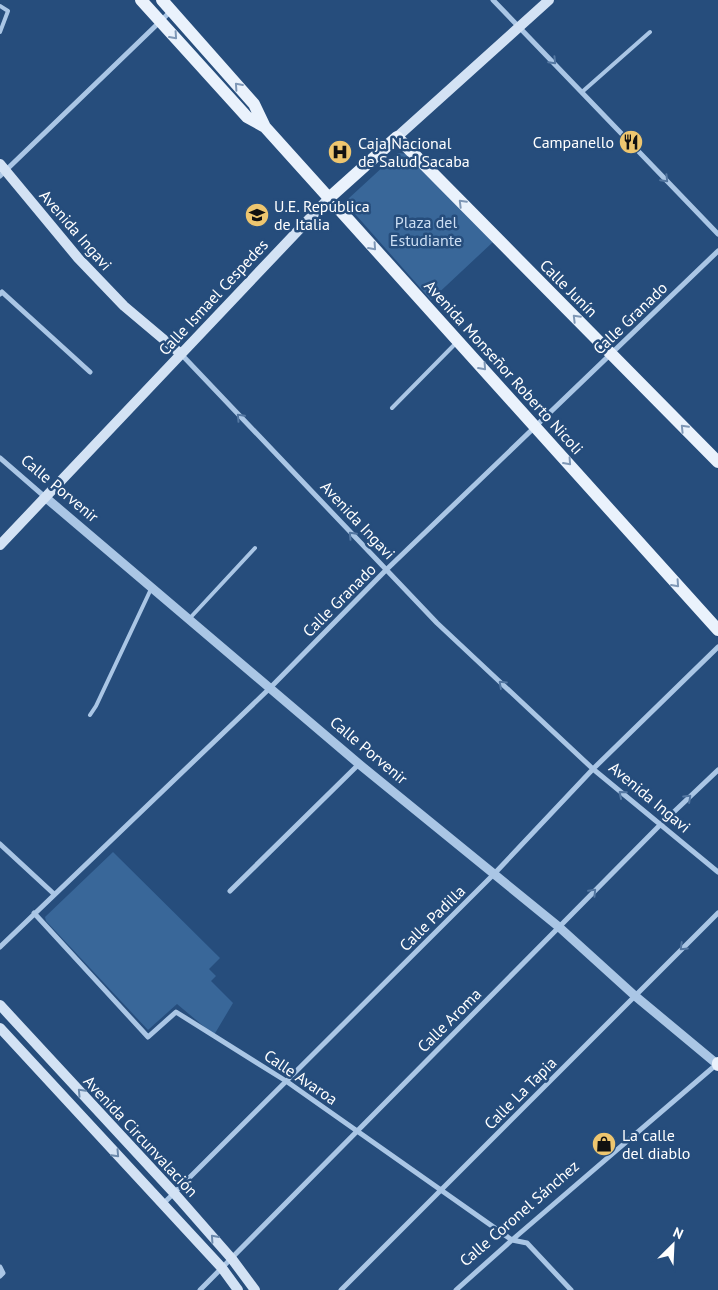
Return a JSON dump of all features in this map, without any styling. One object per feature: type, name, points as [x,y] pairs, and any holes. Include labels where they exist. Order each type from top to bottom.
[{"type":"main road","name":"Avenida Monseñor Roberto Nicoli","points":[[141,0],[247,117],[265,127]]},
{"type":"main road","name":"Avenida Monseñor Roberto Nicoli","points":[[162,0],[254,104],[265,127],[718,630]]},
{"type":"main road","name":"Calle Ismael Cespedes","points":[[0,545],[329,198],[549,0]]},
{"type":"main road","name":"Calle Junín","points":[[397,137],[718,462]]},
{"type":"main road","name":"Avenida Ingavi","points":[[2,170],[78,258],[124,306],[182,354]]},
{"type":"main road","name":"Avenida Circunvalación","points":[[0,1005],[175,1194],[232,1259],[255,1290]]},
{"type":"main road","name":"Avenida Circunvalación","points":[[0,1028],[222,1268],[238,1290]]},
{"type":"street","points":[[493,0],[718,234]]},
{"type":"street","points":[[2,170],[171,10]]},
{"type":"street","name":"Calle Granado","points":[[0,947],[270,688],[385,571],[718,251]]},
{"type":"street","points":[[0,294],[2,292],[90,372]]},
{"type":"street","name":"Avenida Ingavi","points":[[182,354],[437,624],[593,769],[659,826],[718,872]]},
{"type":"street","name":"Calle Porvenir","points":[[0,458],[359,764],[495,873],[559,927],[634,995],[718,1064]]},
{"type":"street","name":"Calle Padilla","points":[[163,1204],[495,873],[593,769],[718,648]]},
{"type":"street","points":[[230,890],[359,764]]},
{"type":"street","name":"Calle Aroma","points":[[200,1290],[356,1129],[659,826],[718,770]]},
{"type":"street","points":[[0,844],[54,894]]},
{"type":"street","name":"Calle Avaroa","points":[[34,913],[148,1037],[176,1012],[286,1081],[512,1240],[527,1243],[571,1290]]},
{"type":"street","name":"Calle La Tapia","points":[[341,1290],[718,913]]},
{"type":"street","name":"Calle Coronel Sánchez","points":[[456,1290],[718,1064]]},
{"type":"street","points":[[0,1267],[4,1273],[0,1276]]},
{"type":"lane","points":[[0,6],[8,11],[0,32]]},
{"type":"lane","points":[[582,92],[650,32]]},
{"type":"lane","points":[[392,408],[458,340]]},
{"type":"lane","points":[[190,618],[255,548]]},
{"type":"lane","points":[[90,715],[96,706],[152,586]]},
{"type":"green space","name":"Plaza del Estudiante","points":[[398,153],[408,154],[493,242],[431,300],[348,206],[348,199]]},
{"type":"green space","points":[[113,852],[220,958],[209,969],[216,976],[211,981],[233,1003],[214,1035],[177,1004],[148,1030],[46,921],[45,917]]},
{"type":"place","name":"Campanello","points":[[631,142]]},
{"type":"place","name":"Caja Nacional de Salud Sacaba","points":[[340,152]]},
{"type":"place","name":"U.E. República de Italia","points":[[257,215]]},
{"type":"place","name":"La calle del diablo","points":[[604,1144]]}]
